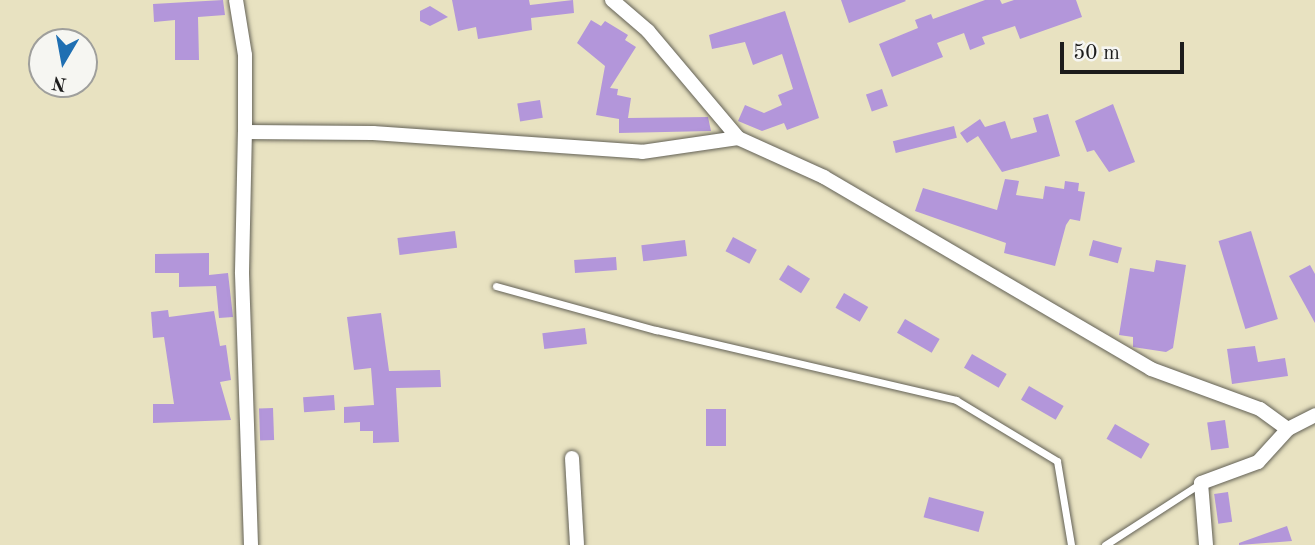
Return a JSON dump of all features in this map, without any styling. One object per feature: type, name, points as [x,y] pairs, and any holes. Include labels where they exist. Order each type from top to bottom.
[{"type":"street","points":[[236,0],[244,55],[242,272],[251,545]]},
{"type":"street","points":[[612,0],[656,39],[738,138],[824,177],[1151,369],[1260,409],[1288,429]]},
{"type":"street","points":[[245,132],[373,134],[642,152],[738,138]]},
{"type":"street","points":[[1206,545],[1201,483],[1258,462],[1288,429],[1315,415]]},
{"type":"street","points":[[572,458],[578,545]]},
{"type":"lane","points":[[496,286],[656,330],[956,400],[1057,461],[1071,545]]},
{"type":"lane","points":[[1105,545],[1201,483]]},
{"type":"building","points":[[223,0],[225,15],[198,17],[199,60],[175,60],[175,20],[154,22],[153,4]]},
{"type":"building","points":[[452,0],[529,0],[530,5],[573,0],[574,13],[531,18],[532,30],[478,39],[476,27],[458,31]]},
{"type":"building","points":[[841,0],[905,0],[906,1],[849,23]]},
{"type":"building","points":[[985,0],[1000,0],[1002,4],[1014,0],[1076,0],[1082,17],[1020,39],[1015,26],[982,37],[985,44],[970,50],[964,33],[937,43],[943,57],[892,77],[879,44],[918,28],[915,20],[931,14],[933,19]]},
{"type":"building","points":[[430,6],[448,17],[430,26],[420,21],[420,11]]},
{"type":"building","points":[[785,11],[819,118],[787,130],[784,123],[762,131],[738,121],[745,105],[764,113],[782,105],[778,95],[793,89],[782,54],[753,65],[745,42],[712,49],[709,35]]},
{"type":"building","points":[[591,20],[601,26],[605,21],[628,35],[625,40],[636,47],[610,88],[618,89],[617,95],[631,98],[628,118],[708,117],[711,131],[619,133],[619,119],[596,115],[605,66],[577,43]]},
{"type":"building","points":[[882,89],[888,106],[872,112],[866,95]]},
{"type":"building","points":[[540,100],[543,118],[520,121],[517,104]]},
{"type":"building","points":[[1113,104],[1135,162],[1109,172],[1094,150],[1087,152],[1075,121]]},
{"type":"building","points":[[1048,114],[1060,156],[1002,172],[978,136],[967,143],[960,133],[980,119],[985,127],[1005,121],[1011,139],[1037,132],[1033,118]]},
{"type":"building","points":[[954,126],[957,138],[896,153],[893,141]]},
{"type":"building","points":[[1005,179],[1019,181],[1016,195],[1043,199],[1045,186],[1064,189],[1065,181],[1079,183],[1078,191],[1085,192],[1080,221],[1070,219],[1066,225],[1055,266],[1004,253],[1006,243],[915,211],[923,188],[997,210]]},
{"type":"building","points":[[455,231],[457,248],[400,255],[397,238]]},
{"type":"building","points":[[1251,231],[1278,319],[1245,329],[1218,241]]},
{"type":"building","points":[[733,237],[757,250],[749,264],[725,251]]},
{"type":"building","points":[[685,240],[687,256],[643,261],[641,245]]},
{"type":"building","points":[[1093,240],[1122,248],[1118,263],[1089,255]]},
{"type":"building","points":[[209,253],[209,275],[228,273],[233,317],[219,318],[216,286],[179,287],[179,273],[155,273],[155,254]]},
{"type":"building","points":[[616,257],[617,270],[575,273],[574,260]]},
{"type":"building","points":[[1156,260],[1186,265],[1173,348],[1166,352],[1133,347],[1133,337],[1119,335],[1130,268],[1154,272]]},
{"type":"building","points":[[788,265],[810,279],[801,293],[779,279]]},
{"type":"building","points":[[1310,265],[1315,274],[1315,323],[1289,276]]},
{"type":"building","points":[[844,293],[868,307],[860,322],[836,308]]},
{"type":"building","points":[[168,310],[169,317],[214,311],[220,346],[226,345],[231,380],[220,382],[231,420],[153,423],[153,404],[174,404],[164,337],[153,338],[151,312]]},
{"type":"building","points":[[381,313],[389,371],[440,370],[441,387],[396,388],[399,442],[373,443],[373,431],[360,431],[360,422],[344,423],[344,407],[374,405],[371,368],[354,370],[347,317]]},
{"type":"building","points":[[905,319],[940,339],[932,353],[897,333]]},
{"type":"building","points":[[585,328],[587,344],[544,349],[542,333]]},
{"type":"building","points":[[1255,346],[1258,362],[1285,358],[1288,376],[1232,384],[1227,349]]},
{"type":"building","points":[[972,354],[1007,374],[999,388],[964,368]]},
{"type":"building","points":[[1029,386],[1064,406],[1056,420],[1021,400]]},
{"type":"building","points":[[334,395],[335,410],[304,412],[303,397]]},
{"type":"building","points":[[259,408],[273,408],[274,440],[260,440]]},
{"type":"building","points":[[706,409],[726,409],[726,446],[706,446]]},
{"type":"building","points":[[1225,420],[1229,448],[1211,450],[1207,423]]},
{"type":"building","points":[[1115,424],[1150,444],[1141,459],[1106,439]]},
{"type":"building","points":[[1228,492],[1232,522],[1218,524],[1214,494]]},
{"type":"building","points":[[929,497],[984,512],[979,532],[924,517]]},
{"type":"building","points":[[1287,526],[1292,541],[1239,545],[1239,543]]}]
